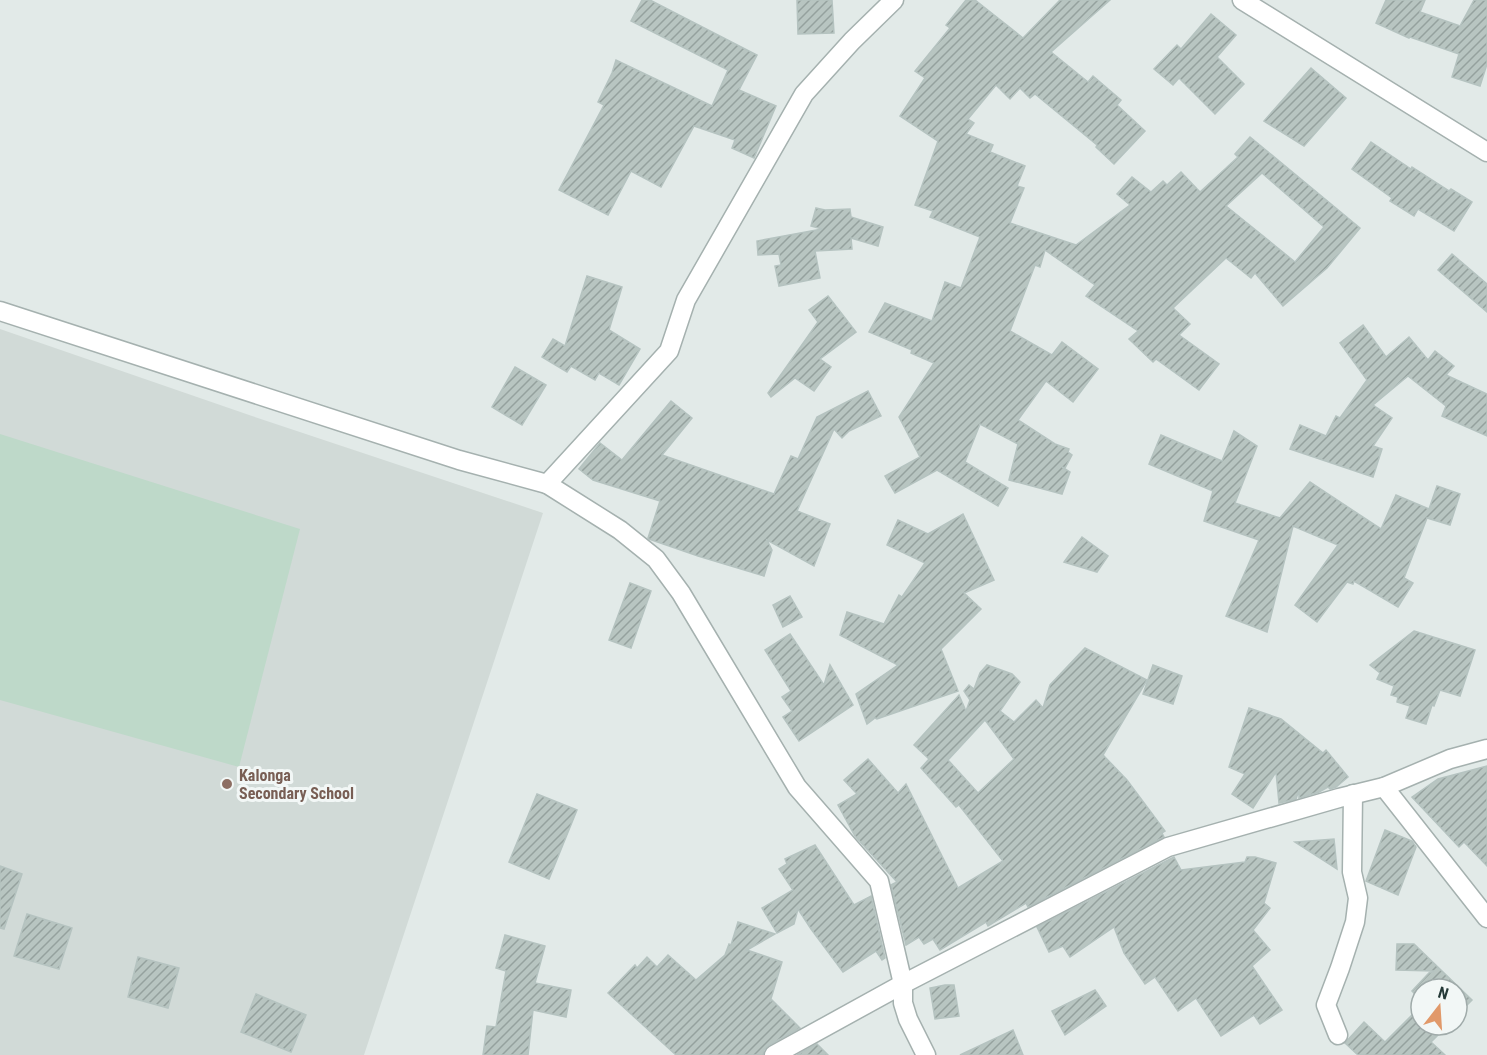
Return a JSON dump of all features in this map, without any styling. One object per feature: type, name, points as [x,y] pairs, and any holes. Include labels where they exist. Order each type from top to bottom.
[{"type":"street","points":[[547,484],[669,351],[686,300],[804,94],[852,41],[894,0]]},
{"type":"street","points":[[1242,0],[1487,152]]},
{"type":"street","points":[[0,311],[459,460],[547,484],[620,530],[656,559],[681,593],[797,788],[879,881],[903,984],[903,1003],[908,1019],[926,1055]]},
{"type":"street","points":[[774,1055],[903,984],[1168,847],[1384,787],[1450,759],[1487,749]]},
{"type":"street","points":[[1384,787],[1487,918]]},
{"type":"street","points":[[1338,1035],[1326,1005],[1355,922],[1358,898],[1352,872],[1353,794]]},
{"type":"shaded area","name":"Kalonga Secondary School","points":[[0,329],[543,513],[364,1055],[0,1055]]},
{"type":"green space","points":[[0,434],[300,529],[239,767],[0,700]]},
{"type":"building","points":[[642,0],[650,0],[757,55],[739,90],[776,106],[754,158],[732,148],[735,140],[694,126],[661,187],[631,171],[608,215],[559,190],[604,105],[598,102],[616,60],[712,106],[728,70],[631,21]]},
{"type":"building","points":[[797,0],[832,0],[834,33],[798,34]]},
{"type":"building","points":[[966,0],[975,0],[1023,38],[1060,0],[1110,0],[1051,52],[1088,82],[1093,76],[1121,100],[1117,105],[1145,131],[1114,164],[1096,147],[1097,145],[1035,94],[1030,98],[1020,88],[1010,99],[996,85],[968,119],[974,123],[966,134],[993,145],[990,152],[1025,166],[1017,186],[1024,188],[1010,223],[1076,245],[1130,205],[1117,194],[1132,177],[1151,192],[1163,181],[1167,185],[1181,172],[1200,192],[1238,157],[1235,154],[1250,137],[1360,228],[1327,268],[1283,306],[1255,273],[1251,278],[1226,258],[1173,308],[1190,324],[1179,335],[1219,364],[1199,390],[1156,359],[1153,362],[1129,339],[1138,331],[1086,296],[1095,285],[1045,250],[1040,267],[1035,265],[1010,331],[1052,355],[1062,342],[1098,369],[1073,402],[1046,381],[1018,420],[1055,444],[1069,449],[1068,452],[1072,455],[1065,468],[1062,467],[1070,472],[1062,494],[1009,480],[1018,444],[980,424],[965,462],[1008,488],[998,506],[937,470],[895,493],[885,476],[920,457],[899,417],[934,363],[911,353],[912,350],[869,332],[885,303],[932,321],[945,282],[961,288],[980,237],[930,217],[933,211],[915,205],[938,141],[900,116],[925,78],[915,71],[950,28],[946,25]],"holes":[[[1262,173],[1324,227],[1295,262],[1226,206]]]},
{"type":"building","points":[[1386,0],[1425,0],[1420,12],[1460,26],[1474,0],[1487,0],[1487,64],[1480,86],[1452,77],[1459,54],[1409,38],[1376,23]]},
{"type":"building","points":[[1211,14],[1236,35],[1217,57],[1244,84],[1215,114],[1179,78],[1173,85],[1154,69],[1177,45],[1181,49]]},
{"type":"building","points":[[1311,68],[1346,98],[1304,146],[1264,121]]},
{"type":"building","points":[[1371,142],[1411,169],[1412,167],[1449,191],[1451,189],[1472,202],[1454,231],[1418,209],[1414,216],[1390,201],[1392,198],[1352,169]]},
{"type":"building","points":[[816,208],[850,209],[851,217],[883,227],[878,246],[851,238],[852,249],[815,251],[820,278],[779,286],[775,266],[781,265],[779,254],[758,255],[757,241],[822,229],[811,226]]},
{"type":"building","points":[[1452,254],[1487,284],[1487,312],[1438,270]]},
{"type":"building","points":[[587,276],[622,287],[609,330],[640,349],[619,385],[599,373],[595,380],[571,366],[567,372],[542,357],[553,339],[565,346]]},
{"type":"building","points":[[828,296],[856,332],[820,359],[831,367],[814,391],[795,378],[771,397],[768,393],[818,322],[809,310]]},
{"type":"building","points":[[1363,325],[1386,357],[1409,337],[1428,360],[1435,351],[1454,366],[1446,375],[1487,394],[1487,436],[1442,416],[1446,406],[1408,376],[1373,405],[1392,418],[1373,446],[1382,449],[1373,477],[1290,449],[1300,425],[1326,436],[1336,416],[1340,418],[1367,380],[1340,343]]},
{"type":"building","points":[[515,367],[546,385],[522,425],[492,407]]},
{"type":"building","points":[[868,391],[881,416],[849,431],[842,438],[834,429],[797,511],[830,524],[814,566],[767,540],[772,550],[764,576],[649,539],[660,501],[593,480],[579,469],[600,443],[622,460],[671,401],[692,418],[662,455],[774,494],[791,456],[798,459],[817,417]]},
{"type":"building","points":[[1234,431],[1257,446],[1235,503],[1280,518],[1310,482],[1381,529],[1396,495],[1429,509],[1437,486],[1460,494],[1450,525],[1427,518],[1404,578],[1413,583],[1398,607],[1354,581],[1353,584],[1347,582],[1317,622],[1295,605],[1338,545],[1293,526],[1267,632],[1226,616],[1259,540],[1204,521],[1213,491],[1149,464],[1161,435],[1222,461]]},
{"type":"building","points":[[963,514],[994,580],[964,593],[981,609],[941,649],[958,691],[875,718],[867,724],[856,694],[898,665],[840,635],[847,612],[884,624],[899,595],[902,597],[925,563],[887,545],[898,520],[928,534]]},
{"type":"building","points":[[1082,537],[1108,556],[1097,572],[1064,562]]},
{"type":"building","points":[[630,583],[651,591],[631,648],[609,640]]},
{"type":"building","points":[[790,596],[802,617],[783,627],[773,605]]},
{"type":"building","points":[[1414,631],[1475,650],[1460,696],[1440,690],[1426,724],[1406,718],[1410,706],[1397,702],[1398,697],[1391,695],[1394,686],[1377,679],[1380,673],[1370,665]]},
{"type":"building","points":[[790,634],[824,685],[830,665],[853,705],[799,741],[783,717],[792,711],[782,697],[791,691],[765,650]]},
{"type":"building","points":[[1085,648],[1147,680],[1103,755],[1127,780],[1165,831],[1162,833],[1164,837],[1028,907],[1026,903],[988,926],[986,922],[940,950],[933,939],[924,944],[919,937],[906,945],[891,885],[897,882],[855,836],[838,805],[857,794],[844,780],[868,759],[898,793],[906,784],[958,888],[1003,861],[959,805],[956,807],[921,768],[929,759],[914,745],[959,695],[966,711],[970,700],[964,691],[969,685],[974,689],[980,673],[987,665],[1012,674],[1020,682],[1000,711],[1014,722],[1036,700],[1043,708],[1050,685]],"holes":[[[985,720],[1014,759],[978,793],[948,760]]]},
{"type":"building","points":[[1153,665],[1182,676],[1173,704],[1143,694]]},
{"type":"building","points":[[1249,708],[1281,719],[1323,753],[1326,750],[1348,777],[1336,787],[1330,789],[1328,787],[1299,798],[1299,790],[1296,799],[1279,803],[1276,772],[1253,808],[1232,794],[1245,774],[1229,767]]},
{"type":"building","points":[[1487,766],[1487,866],[1464,842],[1459,847],[1412,797],[1438,779]]},
{"type":"building","points":[[537,794],[577,810],[549,879],[509,862]]},
{"type":"building","points":[[1385,830],[1412,841],[1416,847],[1398,895],[1366,881]]},
{"type":"building","points":[[1334,839],[1337,869],[1295,842]]},
{"type":"building","points":[[815,845],[854,905],[871,896],[885,958],[882,960],[876,951],[843,972],[798,909],[794,924],[777,933],[762,908],[793,890],[779,869],[787,864],[785,859]]},
{"type":"building","points":[[1174,857],[1181,870],[1245,862],[1247,857],[1276,863],[1264,903],[1270,908],[1253,930],[1270,950],[1252,966],[1282,1010],[1260,1024],[1254,1015],[1221,1036],[1196,998],[1178,1011],[1155,977],[1145,984],[1124,953],[1114,927],[1070,957],[1063,946],[1049,952],[1037,927]]},
{"type":"building","points":[[0,866],[22,874],[4,929],[0,928]]},
{"type":"building","points":[[27,914],[72,928],[59,969],[14,956]]},
{"type":"building","points":[[738,922],[775,934],[747,950],[782,962],[770,1002],[772,1000],[800,1028],[769,1045],[763,1055],[676,1055],[608,993],[635,965],[637,968],[647,957],[657,967],[668,955],[696,980],[725,955],[729,944],[731,945]]},
{"type":"building","points":[[505,935],[545,946],[535,983],[571,990],[566,1017],[533,1010],[528,1055],[483,1055],[487,1026],[496,1027],[506,971],[496,968]]},
{"type":"building","points":[[1397,944],[1414,944],[1448,977],[1425,977],[1434,971],[1396,970]]},
{"type":"building","points":[[138,957],[179,968],[168,1008],[128,997]]},
{"type":"building","points":[[954,985],[959,1016],[935,1019],[930,988]]},
{"type":"building","points":[[1095,990],[1106,1006],[1065,1035],[1052,1011]]},
{"type":"building","points":[[256,994],[306,1015],[291,1052],[241,1032]]},
{"type":"building","points":[[1409,1018],[1409,1037],[1436,1037],[1431,1042],[1445,1055],[1358,1055],[1345,1043],[1364,1022],[1385,1042]]},
{"type":"building","points":[[1013,1030],[1023,1055],[960,1055]]},
{"type":"building","points":[[817,1044],[828,1055],[797,1055]]},
{"type":"place","name":"Kalonga Secondary School","points":[[227,784]]}]
